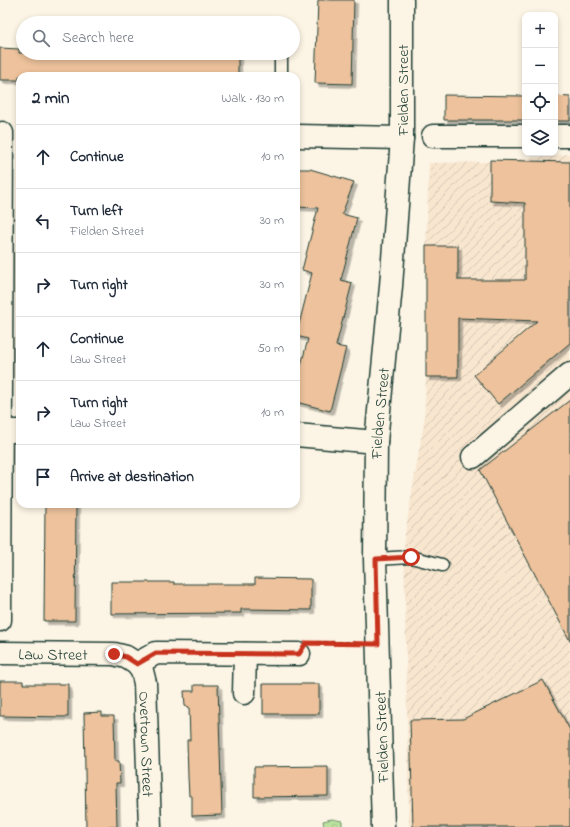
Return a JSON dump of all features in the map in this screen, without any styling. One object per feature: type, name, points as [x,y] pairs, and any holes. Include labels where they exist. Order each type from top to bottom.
[{"type":"street","name":"Fielden Street","points":[[383,827],[376,559],[376,442],[392,278],[402,138],[402,0]]},
{"type":"street","points":[[0,620],[10,431],[7,133]]},
{"type":"street","points":[[300,136],[402,138]]},
{"type":"street","points":[[433,136],[522,136]]},
{"type":"street","points":[[558,136],[570,136]]},
{"type":"street","points":[[473,457],[570,374]]},
{"type":"street","points":[[300,435],[376,442]]},
{"type":"street","name":"Law Street","points":[[0,653],[114,654],[126,657],[137,664]]},
{"type":"street","points":[[137,664],[156,653],[299,654]]},
{"type":"street","points":[[244,693],[245,654]]},
{"type":"street","name":"Overtown Street","points":[[137,664],[146,683],[150,827]]},
{"type":"lane","points":[[281,60],[281,72]]},
{"type":"lane","points":[[376,559],[411,557],[442,565]]},
{"type":"path","points":[[299,654],[306,643],[378,644]]},
{"type":"shaded area","points":[[570,154],[570,827],[409,827],[404,540],[424,421],[426,377],[426,246],[429,163],[487,162]]},
{"type":"green space","points":[[332,819],[342,821],[342,827],[324,827],[323,821]]},
{"type":"building","points":[[318,0],[354,0],[352,84],[315,83]]},
{"type":"building","points":[[0,48],[16,49],[16,60],[238,60],[238,72],[16,72],[16,80],[0,80]]},
{"type":"building","points":[[444,95],[522,96],[522,120],[444,120]]},
{"type":"building","points":[[558,96],[570,97],[570,121],[558,121]]},
{"type":"building","points":[[490,160],[570,162],[570,343],[498,404],[474,375],[537,321],[458,318],[458,377],[426,377],[426,246],[458,246],[458,280],[525,280],[525,203],[490,201]]},
{"type":"building","points":[[300,169],[310,169],[354,182],[342,214],[357,218],[341,280],[352,283],[336,346],[346,348],[330,411],[300,403],[300,369],[308,339],[300,337],[300,320],[312,273],[302,270],[318,208],[300,207]]},
{"type":"building","points":[[570,400],[570,641],[480,470]]},
{"type":"building","points":[[45,508],[76,508],[75,621],[44,621]]},
{"type":"building","points":[[255,578],[311,579],[311,610],[241,609],[241,613],[111,614],[111,582],[255,584]]},
{"type":"building","points":[[543,680],[570,730],[570,827],[413,827],[410,720],[463,719]]},
{"type":"building","points":[[0,681],[23,681],[23,684],[68,684],[68,717],[0,716]]},
{"type":"building","points":[[263,684],[319,684],[319,714],[263,714]]},
{"type":"building","points":[[194,685],[218,685],[222,815],[192,816],[192,796],[189,796],[188,777],[187,740],[190,740],[189,707],[185,706],[184,691],[194,691]]},
{"type":"building","points":[[102,712],[102,716],[114,716],[115,761],[119,761],[120,783],[116,783],[117,827],[86,827],[84,713]]},
{"type":"building","points":[[328,766],[328,796],[254,797],[254,767]]},
{"type":"route","points":[[114,654],[126,657],[137,664],[156,653],[299,654],[306,643],[378,644],[376,559],[411,557]]}]
